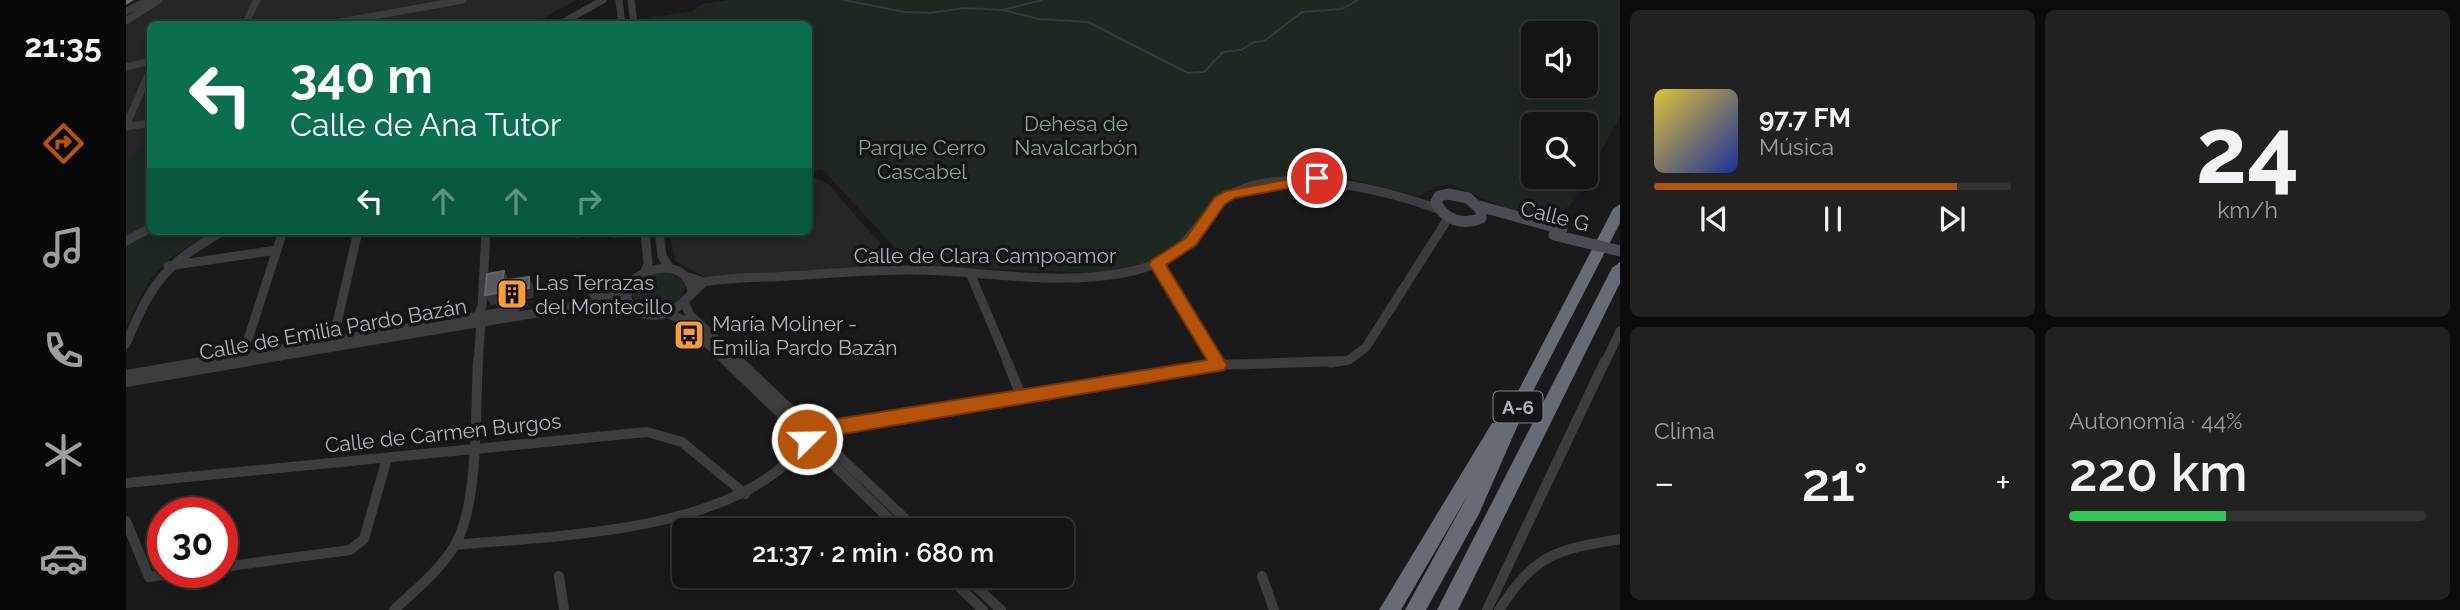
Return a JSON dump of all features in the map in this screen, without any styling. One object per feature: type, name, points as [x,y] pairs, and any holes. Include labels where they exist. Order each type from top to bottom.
[{"type":"highway","points":[[1389,610],[1482,460],[1605,227],[1616,215]]},
{"type":"highway","name":"A-6","points":[[1415,610],[1472,508],[1522,396],[1616,215]]},
{"type":"highway","name":"A-6","points":[[1447,610],[1620,268]]},
{"type":"highway","points":[[1427,587],[1428,572],[1474,483],[1482,460]]},
{"type":"street","points":[[127,18],[150,0]]},
{"type":"street","points":[[127,18],[159,0]]},
{"type":"street","points":[[246,21],[257,0]]},
{"type":"street","points":[[346,21],[463,0]]},
{"type":"street","points":[[557,21],[594,0]]},
{"type":"street","points":[[565,21],[603,0]]},
{"type":"street","points":[[619,0],[622,21]]},
{"type":"street","points":[[631,0],[634,21]]},
{"type":"street","points":[[126,67],[147,62]]},
{"type":"street","points":[[126,126],[147,77]]},
{"type":"street","points":[[126,126],[147,123]]},
{"type":"street","name":"Calle de Clara Campoamor","points":[[689,277],[704,282],[876,271],[1089,278],[1120,275],[1157,264],[1191,242],[1220,201],[1241,191],[1326,178],[1437,204]]},
{"type":"street","points":[[1454,194],[1480,212],[1467,223],[1449,218],[1437,204],[1454,194]]},
{"type":"street","name":"Calle G","points":[[1480,212],[1620,251]]},
{"type":"street","points":[[455,545],[642,525],[745,494],[824,429],[1218,365],[1328,365],[1349,360],[1366,347],[1449,218]]},
{"type":"street","points":[[126,236],[147,227]]},
{"type":"street","points":[[126,241],[147,228]]},
{"type":"street","name":"Calle G","points":[[1554,231],[1620,243]]},
{"type":"street","points":[[126,344],[151,286],[167,266],[217,235]]},
{"type":"street","points":[[243,355],[281,235]]},
{"type":"street","points":[[332,344],[357,235]]},
{"type":"street","points":[[394,610],[419,588],[455,545],[464,525],[470,489],[486,235]]},
{"type":"street","points":[[645,235],[648,264],[645,271]]},
{"type":"street","points":[[659,235],[662,256],[668,267]]},
{"type":"street","points":[[167,266],[276,250]]},
{"type":"street","points":[[1157,264],[1218,365]]},
{"type":"street","points":[[692,291],[689,277],[668,267],[645,271],[634,279],[627,290],[628,304],[640,314],[669,314],[683,320],[903,518]]},
{"type":"street","points":[[970,273],[1022,398]]},
{"type":"street","points":[[669,314],[685,304],[692,291],[704,282]]},
{"type":"street","name":"Calle de Emilia Pardo Bazán","points":[[126,375],[243,355],[449,328],[480,319],[627,290]]},
{"type":"street","name":"Calle de Emilia Pardo Bazán","points":[[126,382],[480,319],[613,300],[628,304]]},
{"type":"street","points":[[685,304],[690,315],[890,518]]},
{"type":"street","points":[[1488,610],[1620,331]]},
{"type":"street","name":"Calle de Carmen Burgos","points":[[126,483],[647,432],[682,442],[745,494]]},
{"type":"street","points":[[238,565],[350,550],[364,539],[387,458]]},
{"type":"street","points":[[126,521],[147,571]]},
{"type":"street","points":[[1499,610],[1517,580],[1539,560],[1571,546],[1620,539]]},
{"type":"street","points":[[559,576],[564,610]]},
{"type":"street","points":[[1262,576],[1274,610]]},
{"type":"street","points":[[960,588],[983,610]]},
{"type":"street","points":[[978,588],[1001,610]]},
{"type":"shaded area","points":[[139,0],[576,0],[538,21],[147,21],[147,147],[137,148],[137,155],[126,159],[126,8]]},
{"type":"shaded area","points":[[812,176],[828,184],[899,265],[704,277],[675,261],[670,235],[812,235]]},
{"type":"green space","name":"Dehesa de Navalcarbón","points":[[728,0],[1620,0],[1620,117],[1598,156],[1598,112],[1521,112],[1521,189],[1580,189],[1570,206],[1551,214],[1520,214],[1450,184],[1438,186],[1419,196],[1318,171],[1222,194],[1187,242],[1143,265],[1097,273],[912,266],[822,169],[812,171],[812,21],[641,19],[693,11],[702,4]]},
{"type":"green space","points":[[147,147],[147,235],[208,235],[168,260],[158,270],[150,280],[126,329],[126,159],[136,155],[137,148]]},
{"type":"green space","points":[[667,272],[682,280],[685,286],[683,294],[673,306],[650,310],[636,303],[633,296],[641,281],[650,275]]},
{"type":"building","points":[[504,271],[502,281],[529,277],[529,288],[485,295],[487,274]]},
{"type":"waterway","points":[[844,0],[905,12],[930,13],[964,8],[1003,10]]},
{"type":"waterway","points":[[1003,10],[1042,0]]},
{"type":"waterway","points":[[1003,10],[1039,19],[1088,22],[1188,73],[1204,72],[1223,52],[1241,50],[1254,42],[1264,41],[1302,12],[1342,9],[1358,0]]},
{"type":"place","name":"Las Terrazas del Montecillo","points":[[512,294]]},
{"type":"place","name":"María Moliner - Emilia Pardo Bazán","points":[[689,335]]},
{"type":"route","points":[[807,439],[813,433],[817,434],[824,429],[1218,365],[1157,264],[1191,242],[1220,201],[1231,194],[1317,178]]},
{"type":"park label","name":"Parque Cerro Cascabel","points":[[922,159]]}]
